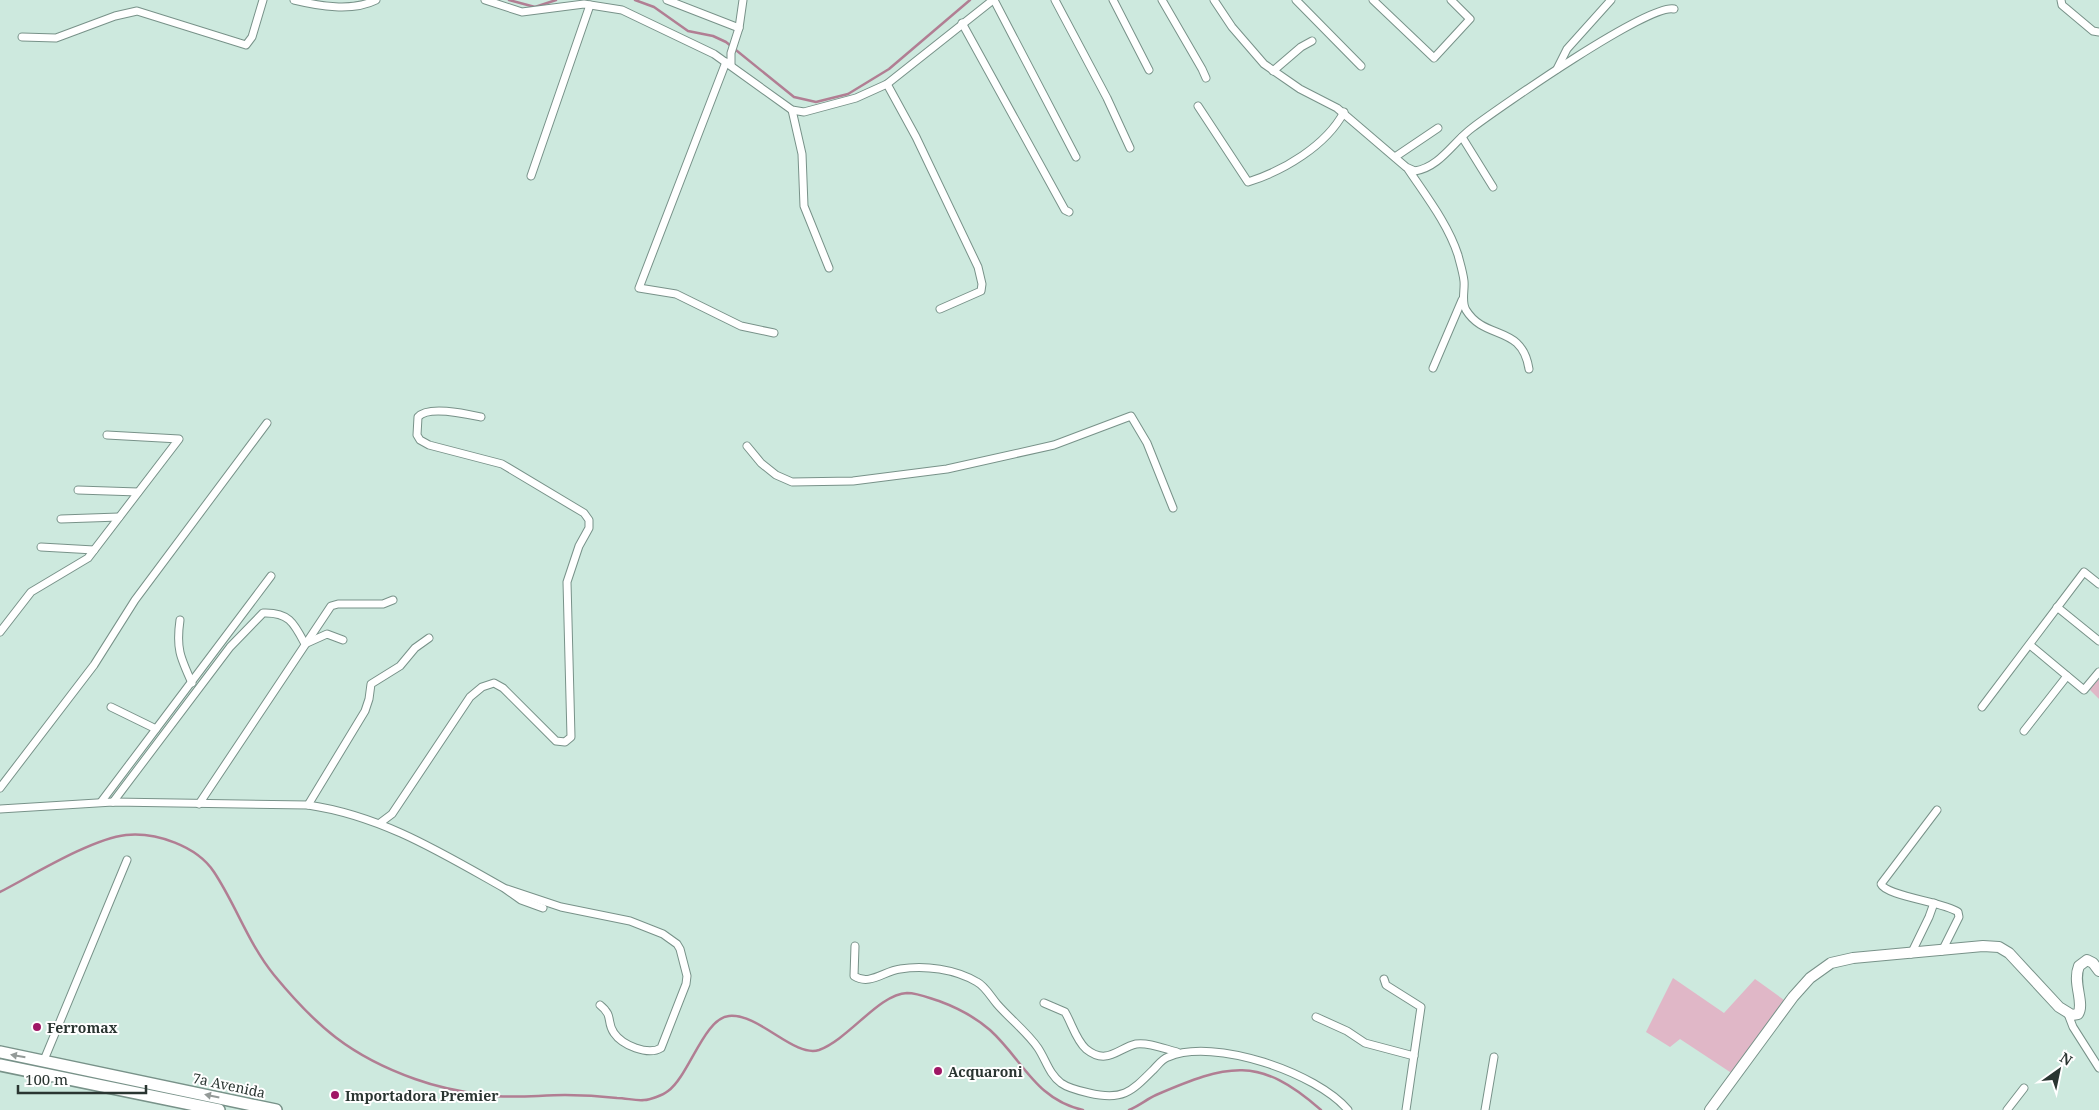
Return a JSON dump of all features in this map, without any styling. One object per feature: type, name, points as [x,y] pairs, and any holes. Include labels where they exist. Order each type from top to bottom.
[{"type":"main road","name":"7a Avenida","points":[[0,1052],[276,1110]]},
{"type":"main road","name":"7a Avenida","points":[[0,1065],[220,1110]]},
{"type":"street","points":[[22,37],[56,38],[115,16],[137,11],[246,45],[252,37],[263,0]]},
{"type":"street","points":[[294,0],[330,6],[362,5],[376,0]]},
{"type":"street","points":[[484,0],[522,12],[590,5],[622,10],[714,54],[792,110],[804,112],[846,100],[887,84],[904,73],[962,23],[993,0],[1076,157]]},
{"type":"street","points":[[667,0],[738,31]]},
{"type":"street","points":[[742,0],[738,31],[729,64],[639,288],[676,294],[741,326],[774,333]]},
{"type":"street","points":[[1055,0],[1102,88],[1130,148]]},
{"type":"street","points":[[1113,0],[1149,70]]},
{"type":"street","points":[[1162,0],[1206,78]]},
{"type":"street","points":[[1214,0],[1248,47],[1273,71],[1344,112],[1406,167],[1452,240],[1463,272],[1464,307],[1473,320],[1511,337],[1519,344],[1526,355],[1529,369]]},
{"type":"street","points":[[1296,0],[1361,66]]},
{"type":"street","points":[[1373,0],[1409,37],[1434,58],[1470,19],[1451,0]]},
{"type":"street","points":[[1558,69],[1567,49],[1611,0]]},
{"type":"street","points":[[2061,0],[2062,5],[2093,31],[2099,32]]},
{"type":"street","points":[[532,176],[590,5]]},
{"type":"street","points":[[1406,167],[1416,171],[1427,168],[1438,161],[1462,137],[1590,48],[1653,12],[1666,8],[1674,9]]},
{"type":"street","points":[[962,23],[996,81],[1049,184],[1065,210],[1069,212]]},
{"type":"street","points":[[1273,71],[1301,46],[1312,41]]},
{"type":"street","points":[[887,84],[916,138],[978,267],[982,284],[981,291],[940,309]]},
{"type":"street","points":[[1198,106],[1248,182],[1275,172],[1309,150],[1331,131],[1344,112]]},
{"type":"street","points":[[792,110],[802,154],[804,206],[829,268]]},
{"type":"street","points":[[1395,157],[1438,128]]},
{"type":"street","points":[[1462,137],[1493,187]]},
{"type":"street","points":[[1433,368],[1460,309],[1464,294]]},
{"type":"street","points":[[380,823],[392,814],[470,697],[482,687],[494,684],[503,688],[556,741],[565,742],[570,737],[567,582],[579,546],[589,528],[589,520],[584,513],[502,464],[426,444],[417,435],[418,417],[426,412],[481,417]]},
{"type":"street","points":[[747,446],[768,469],[792,482],[853,481],[947,468],[1054,445],[1131,416],[1147,443],[1173,508]]},
{"type":"street","points":[[0,788],[94,665],[135,600],[267,423]]},
{"type":"street","points":[[0,632],[31,592],[88,558],[179,439],[107,435]]},
{"type":"street","points":[[78,490],[138,492]]},
{"type":"street","points":[[61,519],[119,517]]},
{"type":"street","points":[[41,547],[94,550]]},
{"type":"street","points":[[1982,708],[2084,572],[2099,583]]},
{"type":"street","points":[[101,802],[271,576]]},
{"type":"street","points":[[199,804],[331,606],[338,604],[383,604],[392,600]]},
{"type":"street","points":[[2057,606],[2099,641]]},
{"type":"street","points":[[113,802],[230,647],[263,612],[278,612],[290,619],[304,644]]},
{"type":"street","points":[[180,620],[177,643],[183,664],[192,683]]},
{"type":"street","points":[[304,644],[327,634],[343,640]]},
{"type":"street","points":[[308,805],[365,711],[371,684],[400,666],[416,648],[429,638]]},
{"type":"street","points":[[2030,645],[2084,690],[2099,672]]},
{"type":"street","points":[[2024,731],[2067,676]]},
{"type":"street","points":[[112,707],[156,729]]},
{"type":"street","points":[[0,809],[101,802],[308,805],[380,823],[410,836],[521,900],[543,908]]},
{"type":"street","points":[[1936,810],[1881,884],[1887,890],[1955,910],[1960,915],[1942,952]]},
{"type":"street","points":[[44,1060],[90,954],[127,860]]},
{"type":"street","points":[[506,890],[561,907],[630,921],[662,934],[677,944],[686,976],[686,984],[671,1018],[666,1041],[661,1048],[651,1051],[622,1041],[614,1033],[608,1013],[600,1005]]},
{"type":"street","points":[[1911,954],[1934,903]]},
{"type":"street","points":[[855,946],[854,976],[860,980],[869,980],[900,968],[937,969],[958,972],[980,983],[1026,1034],[1038,1049],[1053,1075],[1064,1085],[1114,1098],[1133,1090],[1165,1058],[1178,1053],[1197,1050],[1237,1054],[1279,1069],[1324,1088],[1348,1110]]},
{"type":"street","points":[[1710,1110],[1793,997],[1818,971],[1843,959],[1942,952],[1984,946],[2004,950],[2068,1014],[2073,1027],[2099,1068]]},
{"type":"street","points":[[2068,1014],[2078,1014],[2081,1007],[2076,981],[2081,963],[2090,961],[2099,971]]},
{"type":"street","points":[[1384,979],[1386,985],[1420,1006],[1406,1110]]},
{"type":"street","points":[[1044,1003],[1065,1012],[1078,1039],[1086,1049],[1095,1054],[1109,1056],[1135,1044],[1178,1053]]},
{"type":"street","points":[[1316,1018],[1379,1048],[1414,1056]]},
{"type":"street","points":[[1485,1110],[1494,1057]]},
{"type":"street","points":[[2007,1110],[2024,1088]]},
{"type":"shaded area","points":[[2099,679],[2099,699],[2089,689]]},
{"type":"shaded area","points":[[1673,978],[1724,1013],[1755,979],[1784,1000],[1733,1074],[1680,1039],[1670,1047],[1646,1032]]},
{"type":"waterway","points":[[509,0],[535,7],[556,0]]},
{"type":"waterway","points":[[635,0],[654,7],[688,31],[713,36],[726,42],[794,97],[816,102],[848,94],[889,69],[970,0]]},
{"type":"waterway","points":[[0,892],[79,850],[112,838],[126,835],[150,836],[187,848],[207,863],[214,872],[249,937],[274,975],[320,1024],[371,1060],[415,1079],[459,1091],[505,1097],[571,1095],[638,1100],[650,1099],[666,1093],[676,1084],[704,1037],[720,1019],[729,1016],[740,1017],[752,1021],[799,1048],[809,1051],[819,1050],[841,1037],[886,1001],[896,995],[907,993],[946,1004],[966,1013],[990,1030],[1041,1088],[1067,1105],[1083,1110]]},
{"type":"waterway","points":[[1129,1110],[1181,1084],[1224,1072],[1242,1070],[1261,1073],[1279,1080],[1299,1092],[1321,1110]]},
{"type":"place","name":"Ferromax","points":[[37,1027]]},
{"type":"place","name":"Acquaroni","points":[[938,1071]]},
{"type":"place","name":"Importadora Premier","points":[[335,1095]]}]
